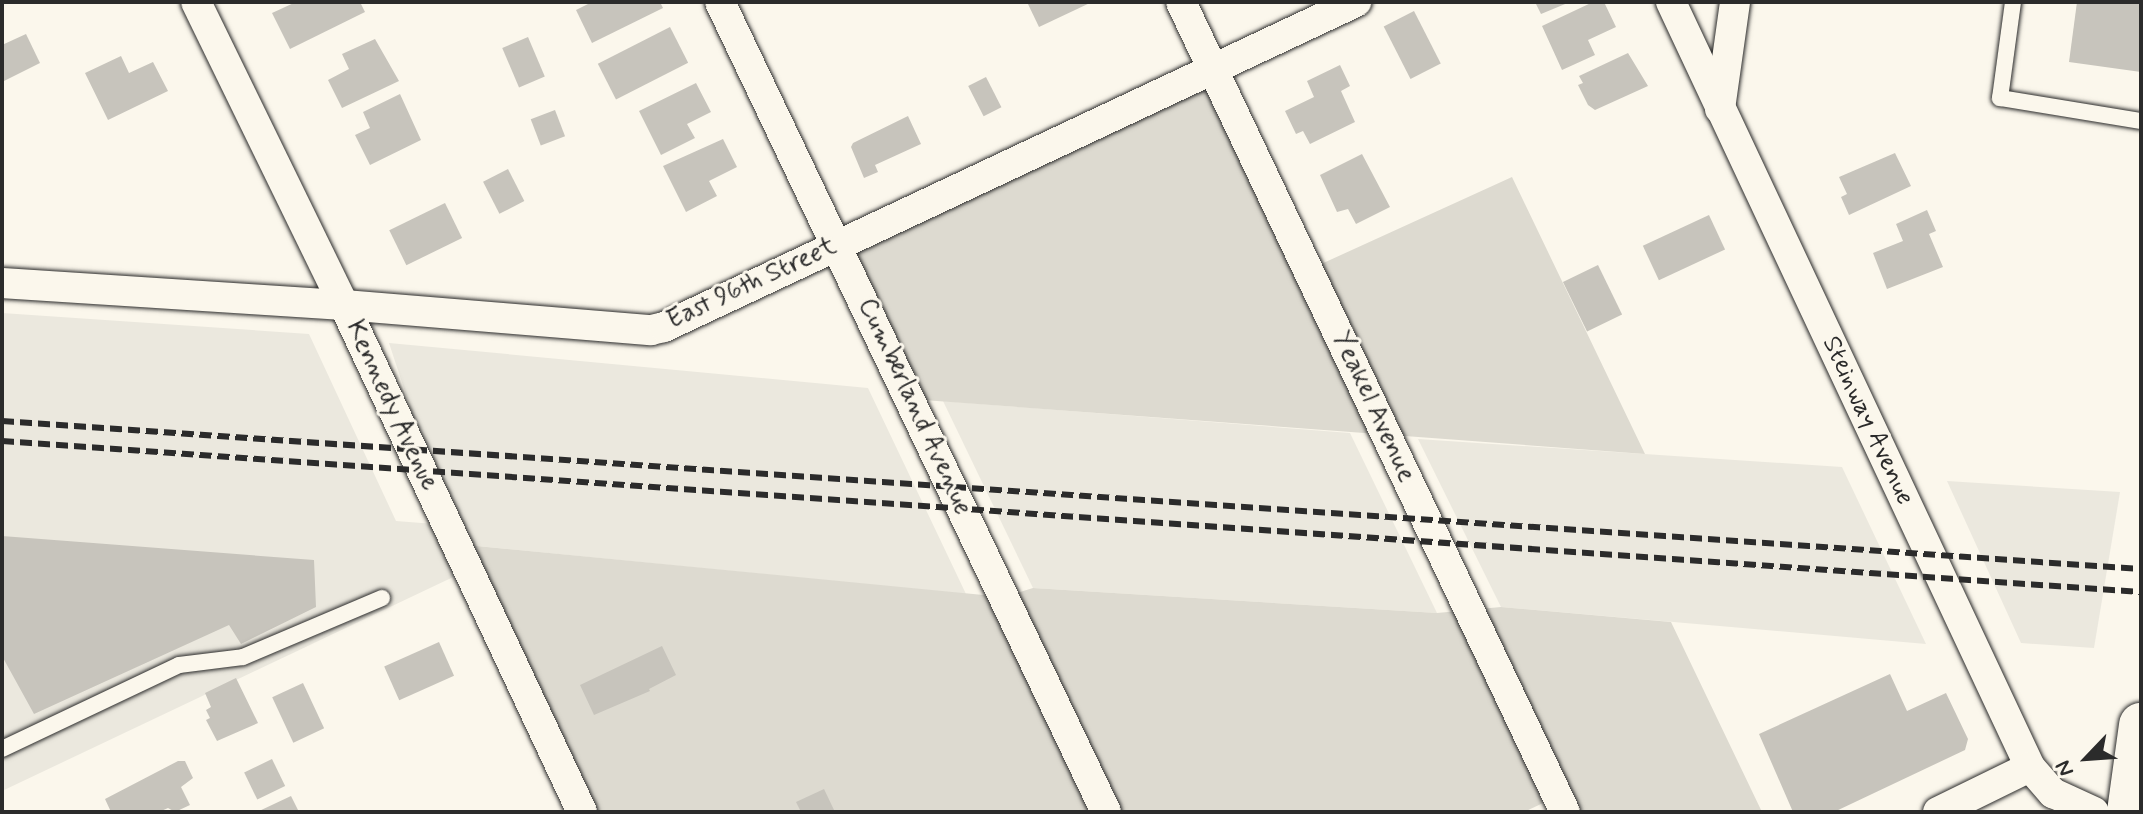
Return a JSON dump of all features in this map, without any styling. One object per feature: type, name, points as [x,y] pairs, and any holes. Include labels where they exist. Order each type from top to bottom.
[{"type":"main road","points":[[2129,812],[2141,725]]},
{"type":"street","name":"Kennedy Avenue","points":[[196,2],[344,305],[582,812]]},
{"type":"street","name":"Cumberland Avenue","points":[[720,2],[1106,812]]},
{"type":"street","name":"Yeakel Avenue","points":[[1181,2],[1565,812]]},
{"type":"street","name":"East 96th Street","points":[[2,283],[344,305],[651,330],[664,327],[1356,2]]},
{"type":"street","name":"Steinway Avenue","points":[[1671,2],[2030,767],[2053,793],[2094,812]]},
{"type":"street","points":[[1720,109],[1735,2]]},
{"type":"street","points":[[1938,812],[2030,767]]},
{"type":"lane","points":[[2013,2],[2000,98],[2141,121]]},
{"type":"lane","points":[[2,749],[179,665],[243,657],[382,598]]},
{"type":"shaded area","points":[[1214,70],[1308,270],[1512,177],[1645,454],[910,399],[836,244]]},
{"type":"shaded area","points":[[2,313],[309,334],[396,521],[447,525],[452,534],[389,343],[868,388],[966,594],[457,544],[468,570],[2,791]]},
{"type":"shaded area","points":[[943,401],[1350,433],[1437,613],[1033,588]]},
{"type":"shaded area","points":[[1418,439],[1842,467],[1926,644],[1501,607]]},
{"type":"shaded area","points":[[1947,481],[2120,492],[2094,648],[2021,643]]},
{"type":"shaded area","points":[[456,544],[1004,597],[1033,588],[1437,613],[1501,607],[1671,622],[1762,812],[1565,812],[1558,796],[1524,812],[582,812]]},
{"type":"building","points":[[296,2],[360,2],[365,12],[290,49],[272,13]]},
{"type":"building","points":[[592,2],[660,2],[663,8],[592,43],[576,10]]},
{"type":"building","points":[[1027,2],[1092,2],[1039,27]]},
{"type":"building","points":[[1535,2],[1570,2],[1541,14]]},
{"type":"building","points":[[1593,2],[1604,2],[1616,27],[1588,40],[1595,55],[1562,70],[1542,26]]},
{"type":"building","points":[[2077,2],[2141,2],[2141,72],[2069,62]]},
{"type":"building","points":[[1414,11],[1441,64],[1410,79],[1384,26]]},
{"type":"building","points":[[670,27],[688,63],[616,99],[598,64]]},
{"type":"building","points":[[26,34],[40,63],[2,82],[2,45]]},
{"type":"building","points":[[528,37],[545,77],[519,88],[502,48]]},
{"type":"building","points":[[375,39],[399,81],[342,108],[328,80],[349,69],[342,54]]},
{"type":"building","points":[[1628,53],[1648,86],[1595,110],[1588,105],[1578,85],[1583,83],[1579,76]]},
{"type":"building","points":[[121,56],[129,73],[153,62],[168,91],[108,120],[85,73]]},
{"type":"building","points":[[1340,65],[1350,86],[1341,91],[1355,122],[1310,144],[1303,131],[1296,134],[1285,111],[1314,97],[1307,81]]},
{"type":"building","points":[[986,77],[1001,107],[984,116],[968,86]]},
{"type":"building","points":[[696,83],[711,112],[687,124],[695,138],[661,155],[639,111]]},
{"type":"building","points":[[400,94],[421,140],[370,165],[355,135],[370,128],[363,112]]},
{"type":"building","points":[[555,110],[565,136],[541,145],[531,119]]},
{"type":"building","points":[[908,116],[921,144],[875,165],[878,172],[864,178],[851,147],[853,143]]},
{"type":"building","points":[[723,139],[737,167],[709,181],[717,196],[686,212],[663,166]]},
{"type":"building","points":[[1895,153],[1911,186],[1849,215],[1841,197],[1847,194],[1839,177]]},
{"type":"building","points":[[1362,154],[1390,207],[1356,224],[1348,209],[1337,212],[1320,175]]},
{"type":"building","points":[[508,169],[524,201],[499,214],[483,182]]},
{"type":"building","points":[[445,203],[462,238],[406,265],[389,230]]},
{"type":"building","points":[[1927,210],[1936,231],[1929,234],[1943,267],[1887,289],[1873,253],[1903,241],[1896,224]]},
{"type":"building","points":[[1709,215],[1725,249],[1659,280],[1643,246]]},
{"type":"building","points":[[1598,265],[1622,314],[1587,332],[1563,282]]},
{"type":"building","points":[[2,536],[314,560],[316,607],[241,644],[229,625],[34,714],[2,656]]},
{"type":"building","points":[[439,642],[454,676],[399,700],[384,666]]},
{"type":"building","points":[[662,646],[676,675],[650,691],[594,715],[580,685]]},
{"type":"building","points":[[1890,674],[1907,711],[1946,693],[1968,739],[1965,750],[1834,812],[1793,812],[1759,734]]},
{"type":"building","points":[[236,678],[258,723],[217,741],[206,720],[210,718],[206,710],[211,707],[205,693]]},
{"type":"building","points":[[303,683],[324,728],[293,743],[272,697]]},
{"type":"building","points":[[272,759],[285,786],[257,800],[244,773]]},
{"type":"building","points":[[178,761],[185,761],[193,778],[181,787],[190,805],[175,812],[168,808],[159,812],[111,812],[105,799]]},
{"type":"building","points":[[824,789],[835,812],[801,812],[796,802]]},
{"type":"building","points":[[291,796],[299,812],[257,812]]},
{"type":"railway","points":[[2,421],[2141,569]]},
{"type":"railway","points":[[2,441],[2141,592]]}]
